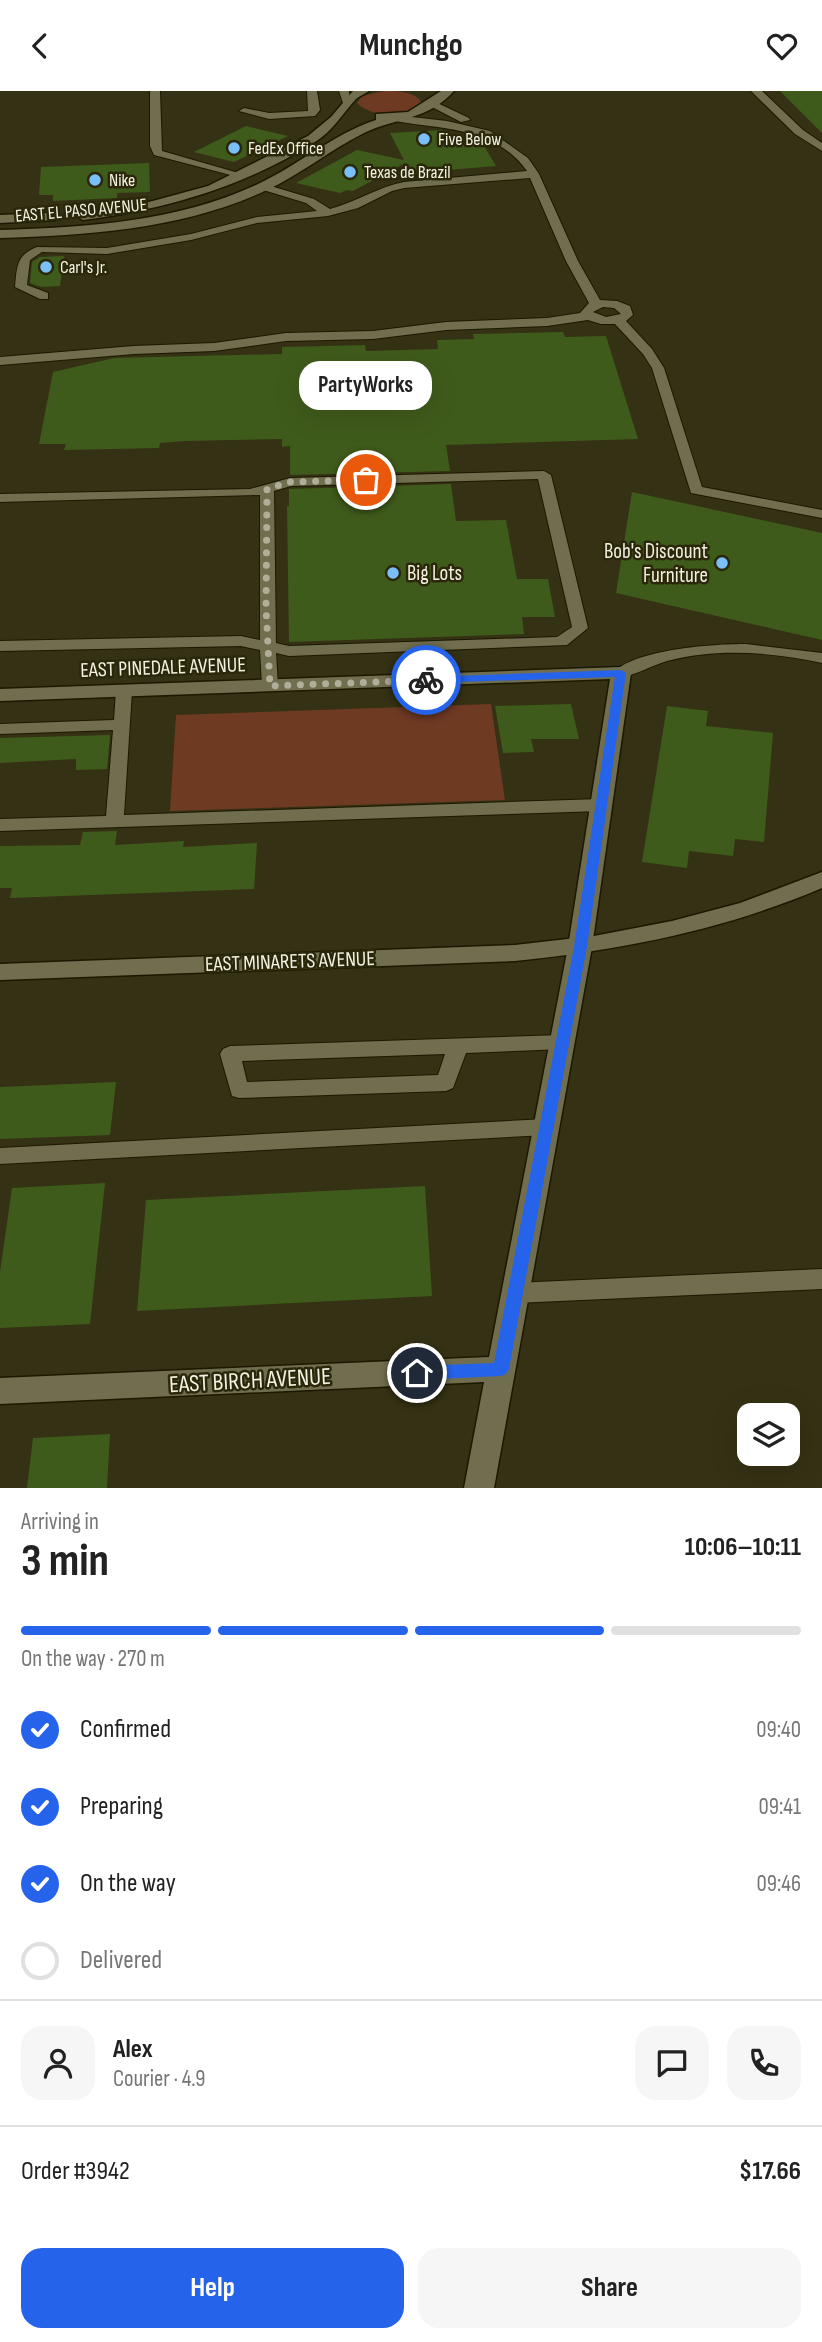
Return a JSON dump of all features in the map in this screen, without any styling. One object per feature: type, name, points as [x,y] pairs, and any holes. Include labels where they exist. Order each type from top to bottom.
[{"type":"street","name":"EAST EL PASO AVENUE","points":[[0,219],[74,216],[139,209],[191,197],[312,139],[352,105],[353,95],[363,91]]},
{"type":"street","points":[[421,92],[428,96],[431,103],[448,91]]},
{"type":"street","name":"EAST EL PASO AVENUE","points":[[0,234],[74,231],[151,223],[184,215],[264,187],[367,125],[421,113],[431,106],[431,103]]},
{"type":"street","points":[[352,105],[394,118]]},
{"type":"street","points":[[264,187],[257,182],[258,178],[302,154],[312,139]]},
{"type":"street","points":[[479,1488],[580,947],[621,673]]},
{"type":"street","name":"EAST PINEDALE AVENUE","points":[[0,695],[621,673]]},
{"type":"street","name":"EAST MINARETS AVENUE","points":[[0,972],[515,953],[580,947],[705,923],[782,897],[822,879]]},
{"type":"street","name":"EAST BIRCH AVENUE","points":[[0,1391],[501,1369]]},
{"type":"lane","points":[[155,91],[155,146],[158,153],[238,176]]},
{"type":"lane","points":[[244,111],[269,116],[311,114],[315,110],[312,91]]},
{"type":"lane","points":[[756,91],[799,132],[822,148]]},
{"type":"lane","points":[[431,103],[477,125],[518,155],[534,174],[572,261],[596,304]]},
{"type":"lane","points":[[394,118],[447,124],[486,133]]},
{"type":"lane","points":[[44,296],[21,287],[24,259],[31,253],[49,249],[107,251],[191,237],[257,220],[328,213],[354,206],[389,188],[404,185],[534,174]]},
{"type":"lane","points":[[264,187],[310,201],[328,213]]},
{"type":"lane","points":[[0,361],[134,350],[214,347],[286,337],[373,335],[446,326],[547,322],[588,316],[599,320],[618,320],[627,316],[626,309],[617,305],[596,304],[587,308],[588,316]]},
{"type":"lane","points":[[618,320],[648,352],[658,367],[696,489],[822,514]]},
{"type":"lane","points":[[0,498],[251,493],[290,482],[544,475],[580,628],[561,642],[289,651],[241,641],[0,646]]},
{"type":"lane","points":[[267,489],[267,646],[270,686]]},
{"type":"lane","points":[[621,673],[651,659],[697,650],[800,652],[822,658]]},
{"type":"lane","points":[[115,821],[124,691]]},
{"type":"lane","points":[[0,729],[121,725]]},
{"type":"lane","points":[[0,825],[601,806]]},
{"type":"lane","points":[[458,1045],[446,1083],[239,1090],[230,1054],[458,1045],[563,1042]]},
{"type":"lane","points":[[0,1156],[546,1127]]},
{"type":"lane","points":[[515,1293],[822,1279]]},
{"type":"shaded area","points":[[384,91],[410,94],[422,103],[399,114],[380,114],[357,103],[362,96]]},
{"type":"shaded area","points":[[491,704],[505,800],[170,811],[176,715]]},
{"type":"building","points":[[780,91],[822,91],[822,133]]},
{"type":"building","points":[[246,126],[288,136],[234,162],[194,152]]},
{"type":"building","points":[[443,130],[451,145],[483,144],[496,166],[410,173],[405,163],[353,191],[340,193],[296,183],[357,150],[404,160],[390,133]]},
{"type":"building","name":"Nike","points":[[149,163],[150,192],[117,193],[117,198],[53,201],[53,195],[39,195],[41,167]]},
{"type":"building","name":"Carl's Jr.","points":[[64,256],[60,286],[41,287],[30,283],[32,262],[40,257]]},
{"type":"building","points":[[563,332],[565,337],[606,336],[638,439],[446,445],[450,471],[290,475],[290,446],[282,447],[282,439],[185,441],[160,443],[159,448],[64,450],[66,444],[39,444],[53,372],[114,358],[282,354],[282,347],[365,345],[366,351],[438,349],[437,340],[474,339],[473,334]]},
{"type":"building","points":[[451,484],[456,521],[506,520],[517,579],[548,579],[555,617],[522,617],[524,634],[289,642],[289,489]]},
{"type":"building","name":"Bob's Discount Furniture","points":[[632,492],[822,533],[822,640],[616,593]]},
{"type":"building","points":[[571,704],[579,739],[531,739],[534,752],[503,753],[495,706]]},
{"type":"building","points":[[667,706],[708,711],[706,726],[773,733],[764,842],[735,839],[733,856],[689,851],[687,868],[642,862]]},
{"type":"building","points":[[110,735],[107,769],[76,770],[76,759],[0,763],[0,738]]},
{"type":"building","points":[[117,831],[115,845],[184,841],[183,847],[257,843],[254,889],[10,898],[12,888],[0,888],[0,846],[80,845],[83,832]]},
{"type":"building","points":[[116,1082],[110,1135],[0,1139],[0,1087]]},
{"type":"building","points":[[105,1183],[90,1324],[0,1328],[0,1272],[12,1188]]},
{"type":"building","points":[[425,1186],[432,1296],[137,1311],[146,1200]]},
{"type":"building","points":[[110,1434],[107,1488],[27,1488],[33,1438]]},
{"type":"way so far","points":[[366,480],[290,482],[267,489],[266,607],[270,686],[426,680]]},
{"type":"place","name":"Five Below","points":[[424,139]]},
{"type":"place","name":"FedEx Office","points":[[234,148]]},
{"type":"place","name":"Texas de Brazil","points":[[350,172]]},
{"type":"place","name":"Nike","points":[[95,180]]},
{"type":"place","name":"Carl's Jr.","points":[[46,267]]},
{"type":"place","name":"PartyWorks","points":[[366,480]]},
{"type":"place","name":"Bob's Discount Furniture","points":[[722,563]]},
{"type":"place","name":"Big Lots","points":[[393,573]]},
{"type":"route","points":[[417,1373],[501,1369],[580,947],[621,673],[426,680]]}]
